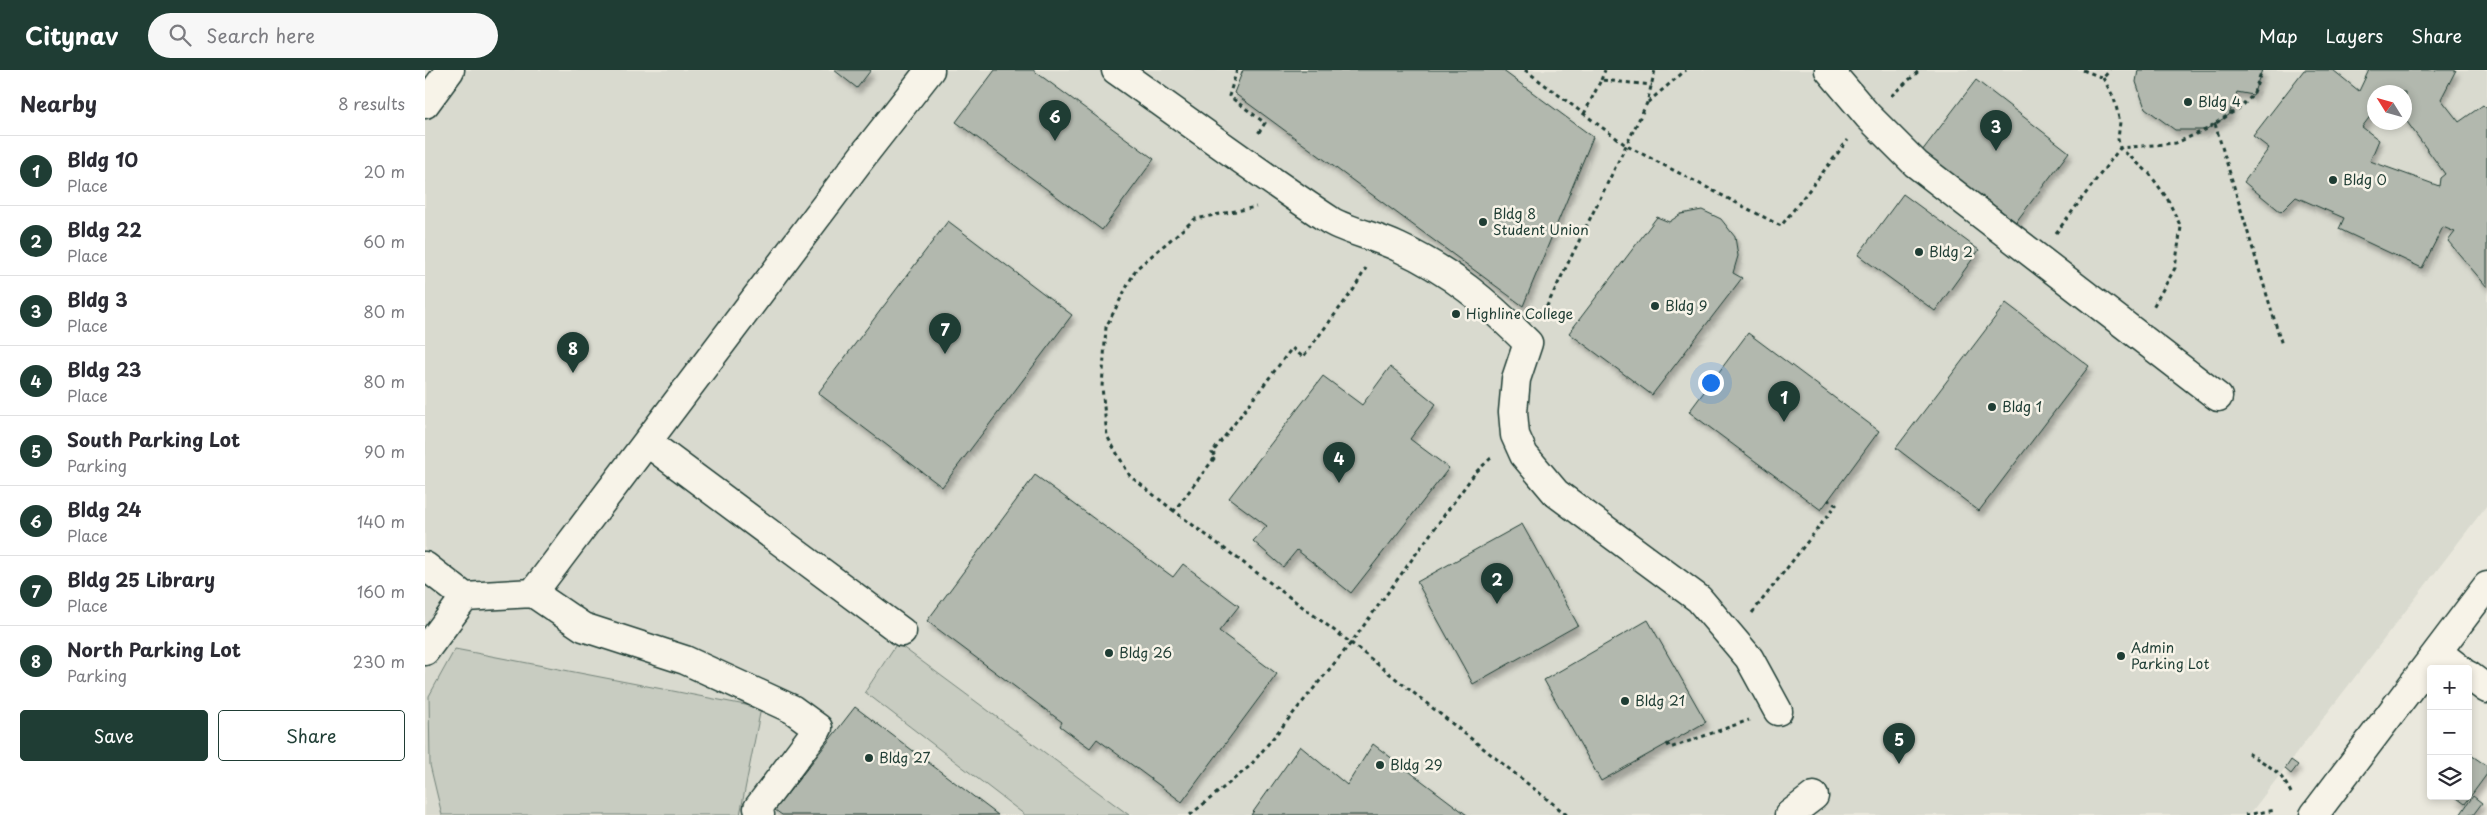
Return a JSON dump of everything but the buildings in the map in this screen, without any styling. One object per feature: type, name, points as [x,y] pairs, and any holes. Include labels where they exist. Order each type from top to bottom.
[{"type":"main road","points":[[425,104],[450,70]]},
{"type":"main road","points":[[533,593],[930,70]]},
{"type":"main road","points":[[1116,70],[1333,222],[1382,239],[1435,264],[1461,282],[1529,343],[1516,379],[1513,412],[1515,435],[1524,454],[1556,493],[1699,599],[1749,658],[1777,710]]},
{"type":"main road","points":[[1829,70],[1869,116],[1916,164],[2217,397]]},
{"type":"main road","points":[[647,442],[902,632]]},
{"type":"main road","points":[[425,566],[465,598],[533,593],[583,627],[685,660],[792,709],[818,728],[758,808],[760,815]]},
{"type":"main road","points":[[2314,815],[2487,586]]},
{"type":"main road","points":[[425,651],[465,598]]},
{"type":"main road","points":[[2438,652],[2455,665]]},
{"type":"main road","points":[[2472,678],[2487,690]]},
{"type":"main road","points":[[1789,815],[1814,796]]},
{"type":"path","points":[[1237,70],[1229,96],[1265,123],[1241,158]]},
{"type":"path","points":[[1525,70],[1627,146],[1781,226],[1869,116],[1920,70]]},
{"type":"path","points":[[1584,114],[1605,70]]},
{"type":"path","points":[[1529,343],[1647,103],[1655,70]]},
{"type":"path","points":[[1647,103],[1685,70]]},
{"type":"path","points":[[2083,70],[2103,78],[2114,98],[2120,122],[2118,139],[2120,148],[2149,173],[2167,198],[2181,227],[2175,268],[2162,295],[2134,332]]},
{"type":"path","points":[[2103,78],[2110,70]]},
{"type":"path","points":[[2037,258],[2120,148],[2176,142],[2215,124],[2241,107],[2253,95],[2262,70]]},
{"type":"path","points":[[1601,80],[1652,85]]},
{"type":"path","points":[[2215,124],[2282,345]]},
{"type":"path","points":[[1258,207],[1195,219],[1136,269],[1106,327],[1102,388],[1107,436],[1131,476],[1174,511],[1351,643],[1567,815]]},
{"type":"path","points":[[1174,511],[1216,456],[1211,453],[1292,348],[1303,356],[1354,290],[1382,239]]},
{"type":"path","points":[[1191,815],[1250,766],[1351,643],[1475,473],[1515,435]]},
{"type":"path","points":[[1729,633],[1754,611],[1836,505],[1828,500]]},
{"type":"path","points":[[1667,744],[1670,748],[1777,710]]},
{"type":"path","points":[[2248,753],[2275,769],[2284,779],[2291,794]]},
{"type":"path","points":[[2245,815],[2276,810]]},
{"type":"shaded area","name":"Highline College","points":[[439,70],[2487,70],[2487,505],[2249,815],[425,815],[425,88]]},
{"type":"shaded area","points":[[897,643],[1129,815],[1025,815],[865,692]]},
{"type":"shaded area","points":[[455,649],[761,708],[740,815],[442,815],[430,765],[429,696]]},
{"type":"place","name":"Bldg 4","points":[[2188,102]]},
{"type":"place","name":"Bldg 24","points":[[1055,141]]},
{"type":"place","name":"Bldg 3","points":[[1996,151]]},
{"type":"place","name":"Bldg 0","points":[[2333,180]]},
{"type":"place","name":"Bldg 8 Student Union","points":[[1483,222]]},
{"type":"place","name":"Bldg 2","points":[[1919,252]]},
{"type":"place","name":"Bldg 9","points":[[1655,306]]},
{"type":"place","name":"Highline College","points":[[1456,314]]},
{"type":"place","name":"Bldg 25 Library","points":[[945,354]]},
{"type":"place","name":"North Parking Lot","points":[[573,373]]},
{"type":"place","name":"Bldg 1","points":[[1992,407]]},
{"type":"place","name":"Bldg 10","points":[[1784,422]]},
{"type":"place","name":"Bldg 23","points":[[1339,483]]},
{"type":"place","name":"Bldg 22","points":[[1497,604]]},
{"type":"place","name":"Bldg 26","points":[[1109,653]]},
{"type":"place","name":"Admin Parking Lot","points":[[2121,656]]},
{"type":"place","name":"Bldg 21","points":[[1625,701]]},
{"type":"place","name":"Bldg 27","points":[[869,758]]},
{"type":"place","name":"South Parking Lot","points":[[1899,764]]},
{"type":"place","name":"Bldg 29","points":[[1380,765]]}]
